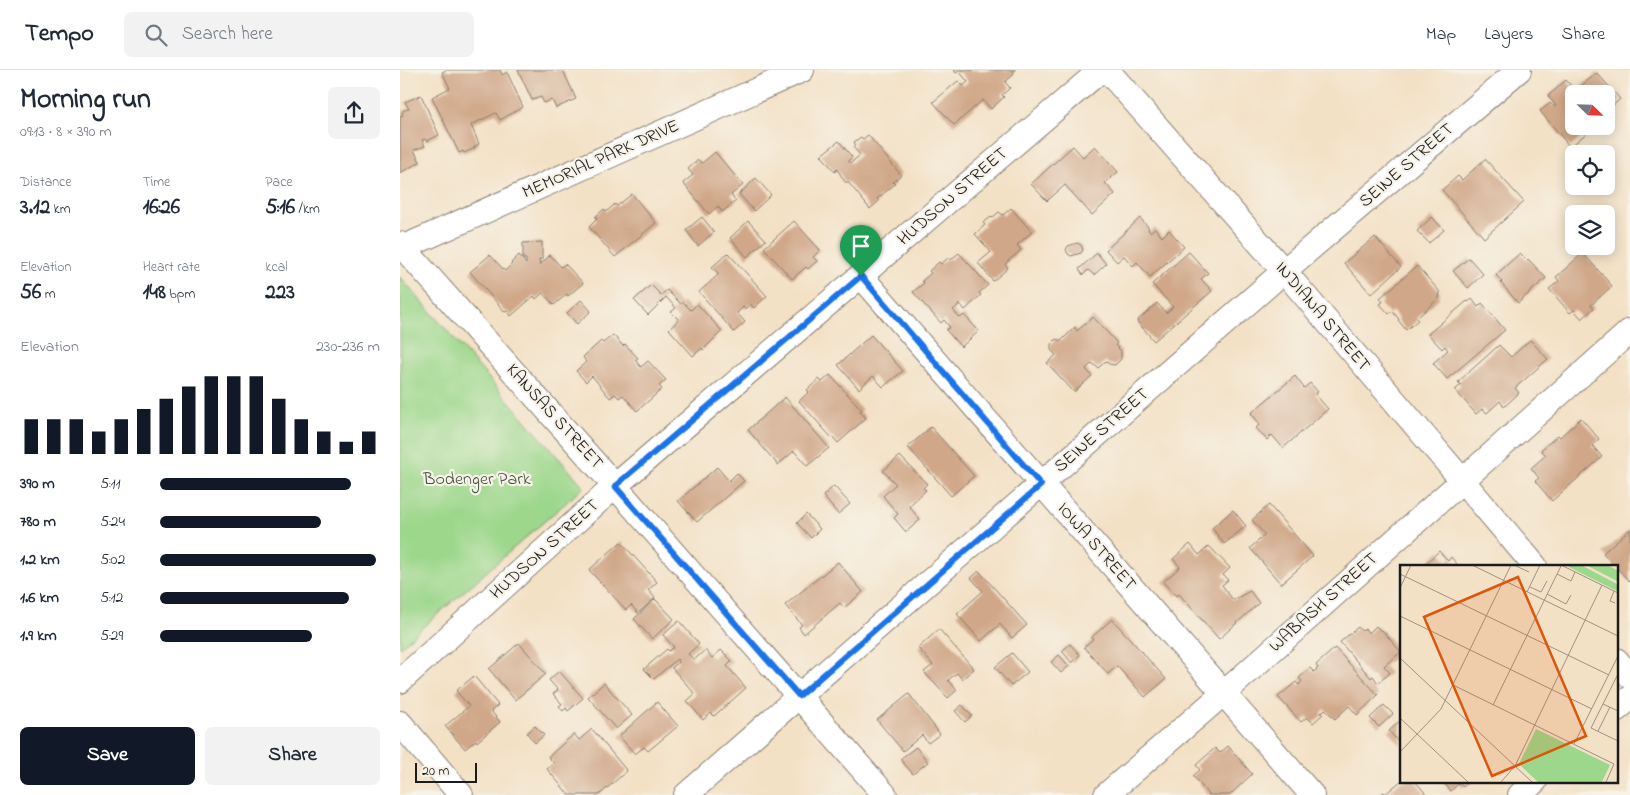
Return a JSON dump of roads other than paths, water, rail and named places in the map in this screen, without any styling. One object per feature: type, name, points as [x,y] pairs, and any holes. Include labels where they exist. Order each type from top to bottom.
[{"type":"street","name":"MEMORIAL PARK DRIVE","points":[[401,247],[802,70]]},
{"type":"street","name":"HUDSON STREET","points":[[400,681],[615,486],[1101,70]]},
{"type":"street","name":"INDIANA STREET","points":[[1107,70],[1284,271],[1534,565]]},
{"type":"street","name":"SEINE STREET","points":[[686,795],[1284,271],[1519,70]]},
{"type":"street","name":"KANSAS STREET","points":[[401,247],[615,486],[885,795]]},
{"type":"street","name":"IOWA STREET","points":[[861,276],[1312,795]]},
{"type":"street","name":"WABASH STREET","points":[[1106,795],[1224,693],[1630,331]]},
{"type":"street","points":[[1618,662],[1630,676]]},
{"type":"street","points":[[1618,708],[1630,698]]},
{"type":"street","points":[[400,722],[461,795]]},
{"type":"street","points":[[1520,795],[1534,782]]},
{"type":"park label","name":"Bodenger Park","points":[[477,480]]}]
